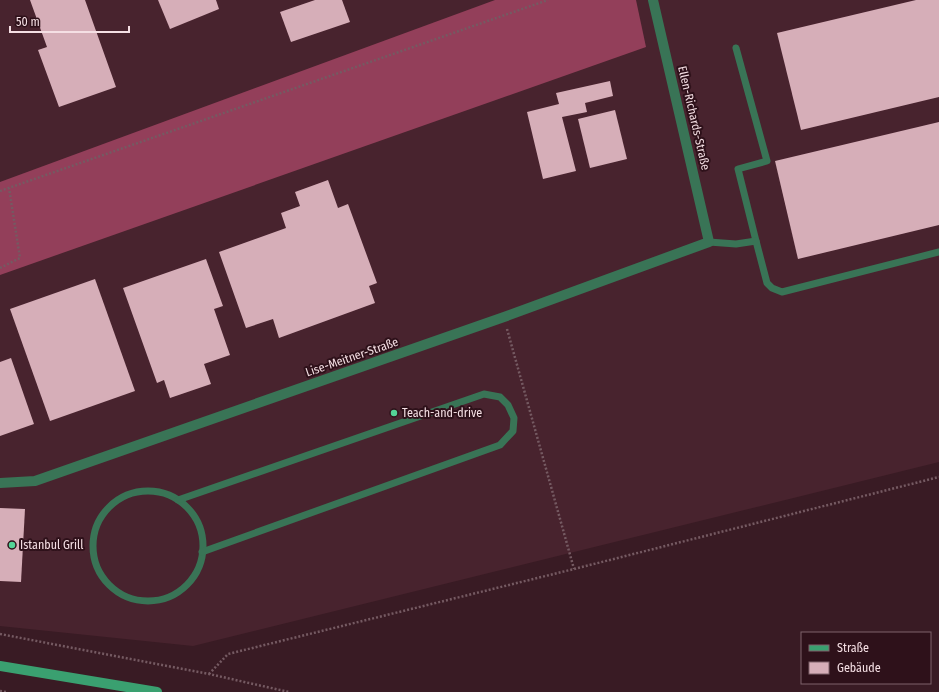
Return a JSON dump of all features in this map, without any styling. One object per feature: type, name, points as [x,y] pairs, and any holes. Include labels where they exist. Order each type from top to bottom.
[{"type":"main road","points":[[0,666],[157,692]]},
{"type":"street","name":"Ellen-Richards-Straße","points":[[653,0],[709,242]]},
{"type":"street","name":"Lise-Meitner-Straße","points":[[0,483],[35,481],[504,317],[709,242]]},
{"type":"lane","points":[[736,48],[767,161],[738,168],[767,283],[772,288],[782,292],[939,252]]},
{"type":"lane","points":[[709,242],[736,244],[756,241]]},
{"type":"lane","points":[[178,500],[484,394],[500,397],[508,405],[514,418],[512,431],[500,444],[202,552]]},
{"type":"lane","points":[[144,491],[162,492],[178,500],[190,510],[198,522],[202,537],[202,552],[198,569],[188,583],[174,594],[157,600],[140,600],[123,595],[108,585],[98,570],[93,554],[93,536],[110,505],[126,495],[144,491]]},
{"type":"path","points":[[0,191],[548,0]]},
{"type":"path","points":[[0,268],[20,258],[9,188]]},
{"type":"path","points":[[504,317],[574,569]]},
{"type":"path","points":[[209,674],[228,654],[574,569],[939,476]]},
{"type":"path","points":[[0,634],[209,674],[289,692]]},
{"type":"path","points":[[0,691],[6,692]]},
{"type":"shaded area","points":[[0,0],[939,0],[939,462],[193,646],[0,626]]},
{"type":"shaded area","points":[[495,0],[636,0],[646,47],[0,275],[0,182]]},
{"type":"building","points":[[30,0],[85,0],[116,87],[59,107],[38,50],[47,47]]},
{"type":"building","points":[[158,0],[216,0],[219,9],[170,29]]},
{"type":"building","points":[[315,0],[342,0],[350,22],[291,42],[280,12]]},
{"type":"building","points":[[916,0],[939,0],[939,97],[801,130],[777,33]]},
{"type":"building","points":[[610,81],[613,96],[585,103],[587,112],[562,117],[576,171],[543,179],[527,112],[559,104],[556,93]]},
{"type":"building","points":[[615,110],[627,159],[590,168],[578,119]]},
{"type":"building","points":[[939,122],[939,225],[798,259],[775,161]]},
{"type":"building","points":[[328,180],[338,208],[348,204],[377,283],[369,286],[375,303],[279,338],[273,319],[246,328],[219,252],[286,228],[281,213],[300,206],[295,192]]},
{"type":"building","points":[[206,259],[223,306],[214,309],[230,355],[204,364],[211,384],[170,398],[164,380],[157,383],[123,288]]},
{"type":"building","points":[[95,279],[135,391],[50,421],[10,309]]},
{"type":"building","points":[[11,358],[34,424],[0,436],[0,362]]},
{"type":"building","name":"Istanbul Grill","points":[[0,508],[25,509],[21,582],[0,581]]},
{"type":"place","name":"Teach-and-drive","points":[[394,413]]},
{"type":"place","name":"Istanbul Grill","points":[[12,545]]}]
